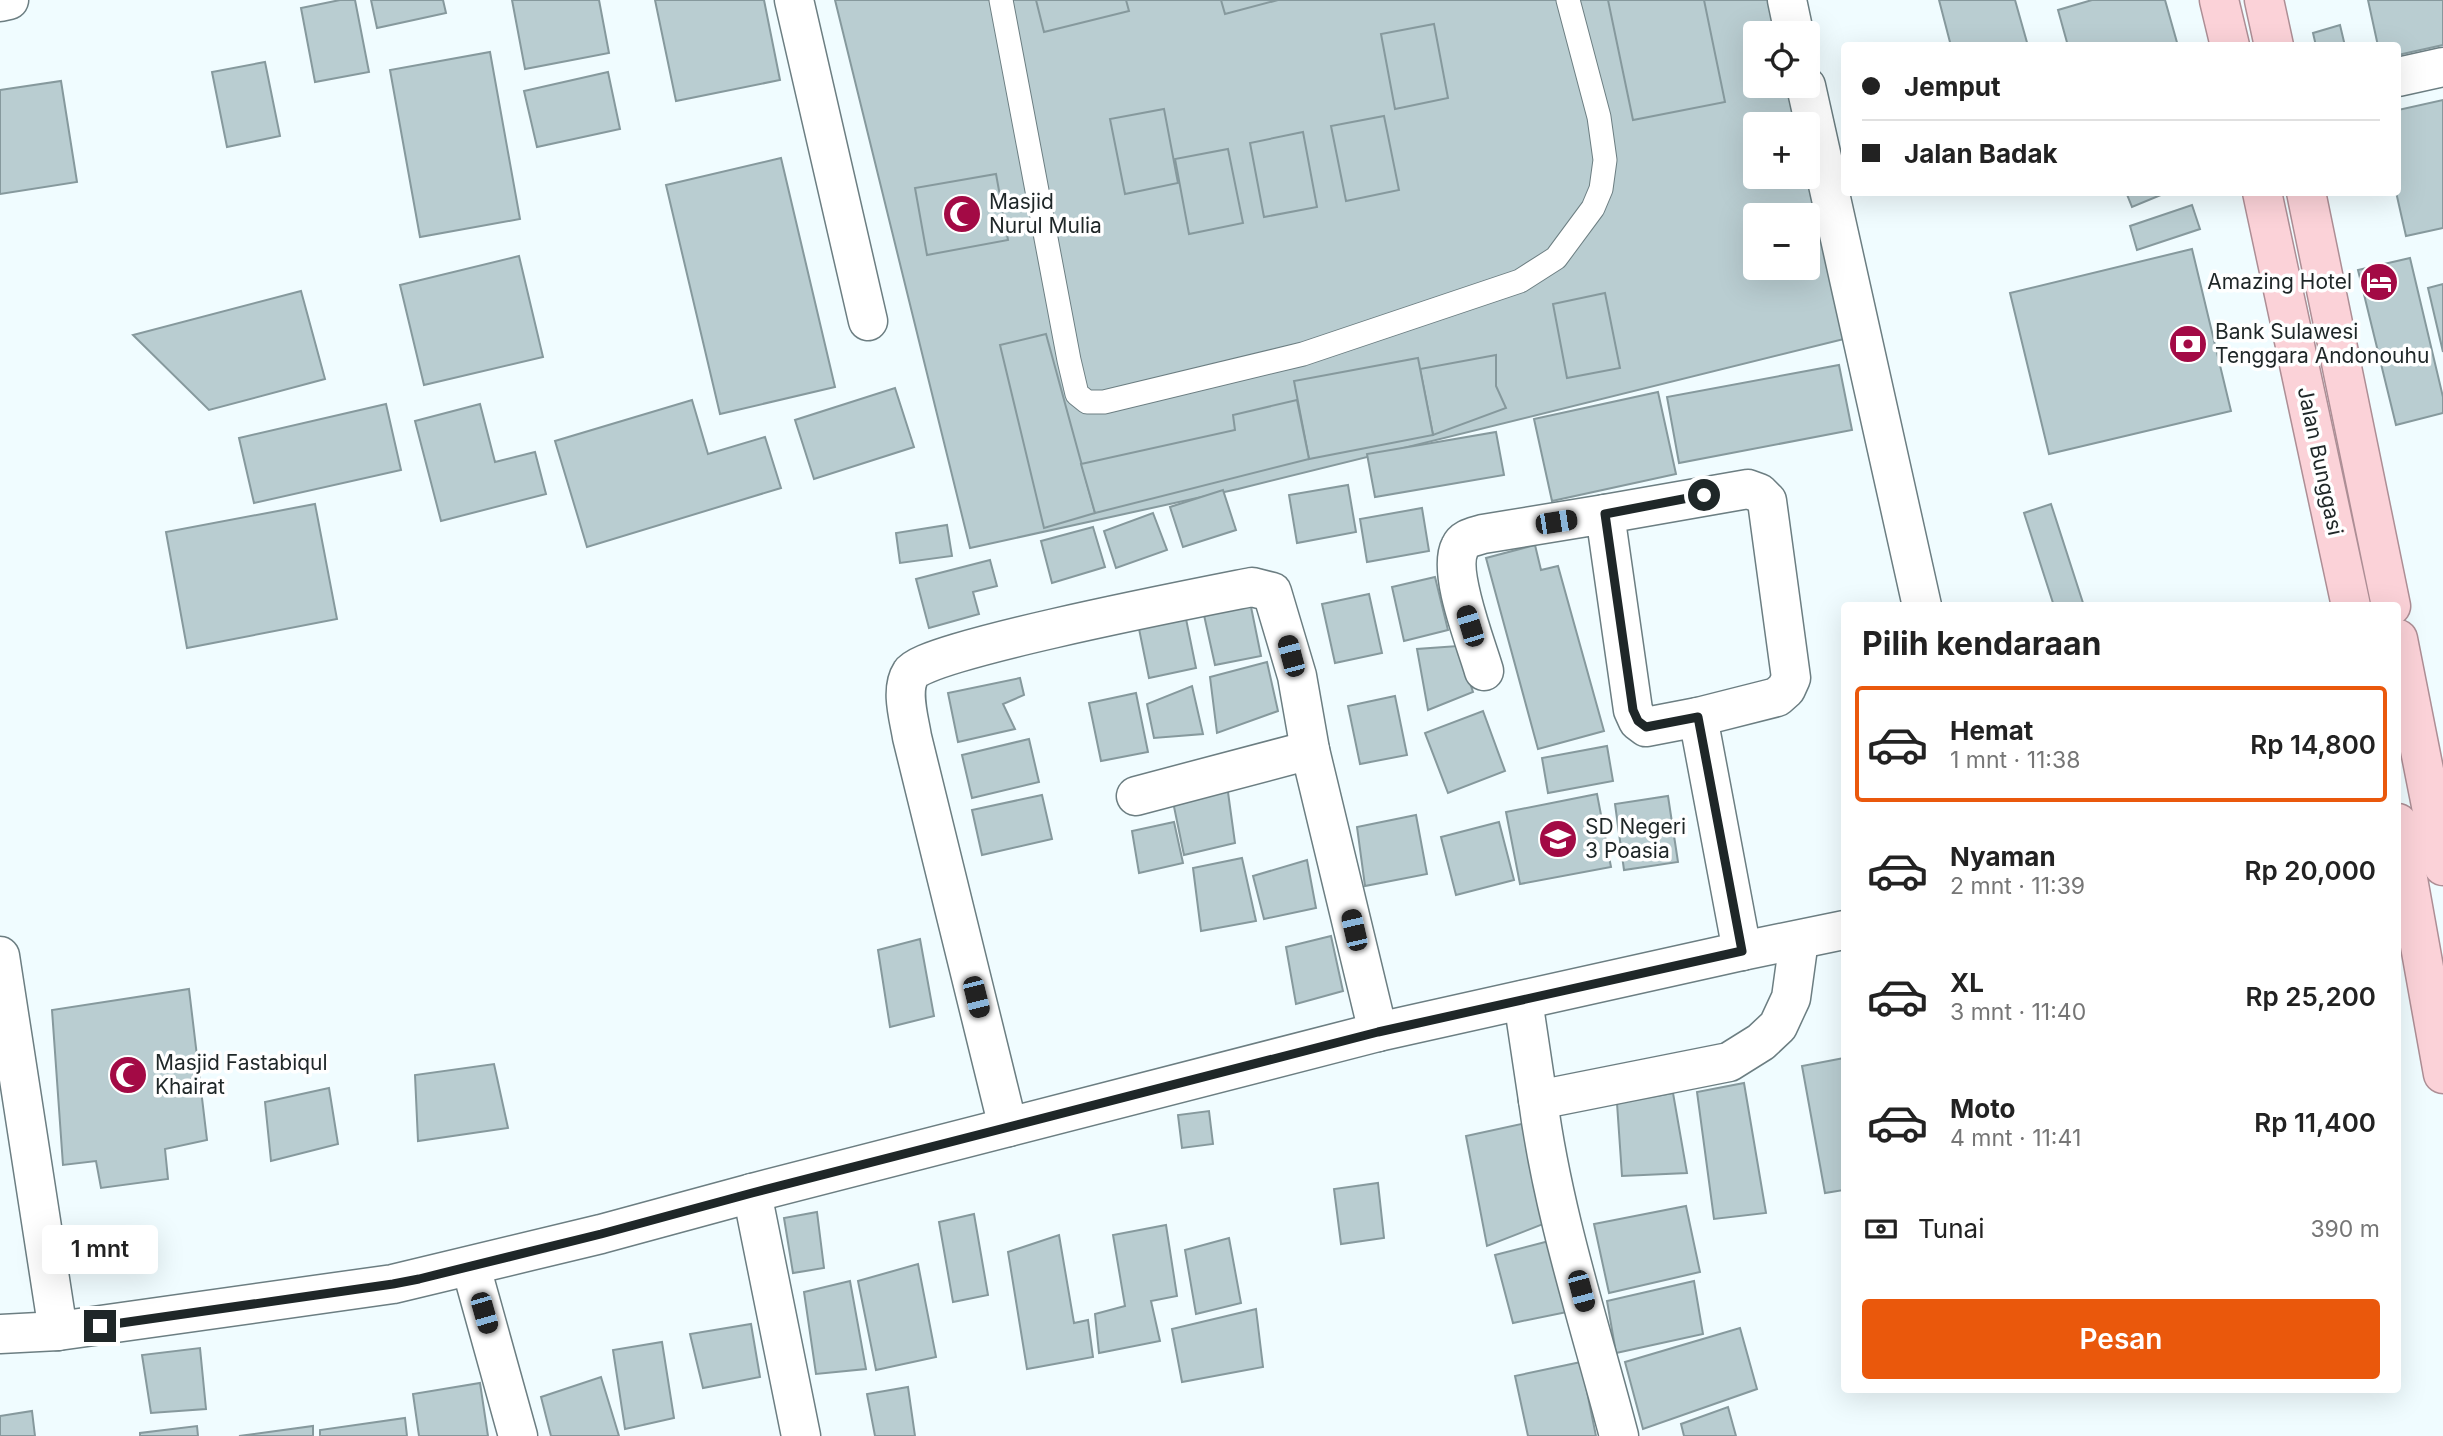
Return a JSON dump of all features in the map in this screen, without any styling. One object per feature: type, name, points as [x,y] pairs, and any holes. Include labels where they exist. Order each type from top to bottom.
[{"type":"highway","points":[[2220,0],[2229,42]]},
{"type":"highway","points":[[2264,0],[2273,42]]},
{"type":"highway","name":"Jalan Bunggasi","points":[[2263,196],[2350,602]]},
{"type":"highway","name":"Jalan Bunggasi","points":[[2307,196],[2389,602]]},
{"type":"highway","points":[[2401,653],[2439,824],[2443,866]]},
{"type":"highway","points":[[2401,841],[2443,1074]]},
{"type":"street","points":[[0,2],[9,0]]},
{"type":"street","points":[[794,0],[868,321]]},
{"type":"street","points":[[1787,0],[1791,21]]},
{"type":"street","points":[[2401,75],[2443,67]]},
{"type":"street","points":[[1809,98],[1921,602]]},
{"type":"street","points":[[1484,671],[1457,581],[1456,562],[1459,548],[1466,540],[1483,534],[1748,489],[1759,493],[1767,501],[1791,678],[1786,689],[1777,697],[1698,717],[1652,728],[1642,725],[1636,717],[1605,514]]},
{"type":"street","points":[[1008,1127],[912,737],[906,686],[915,668],[939,657],[1016,637],[1252,587],[1272,592],[1297,676],[1310,750],[1378,1032]]},
{"type":"street","points":[[1698,717],[1742,951]]},
{"type":"street","points":[[1136,796],[1310,750]]},
{"type":"street","points":[[2401,824],[2439,824]]},
{"type":"street","points":[[0,1334],[58,1331],[393,1284],[1378,1032],[1841,931]]},
{"type":"street","points":[[1538,1100],[1729,1062],[1761,1042],[1777,1026],[1791,998],[1799,940]]},
{"type":"street","points":[[0,956],[58,1331]]},
{"type":"street","points":[[1523,1000],[1538,1100],[1562,1219],[1619,1436]]},
{"type":"street","points":[[752,1193],[801,1436]]},
{"type":"street","points":[[471,1266],[518,1436]]},
{"type":"lane","points":[[1001,0],[1077,394],[1087,402],[1104,402],[1303,354],[1520,281],[1556,258],[1593,208],[1601,189],[1605,160],[1599,117],[1568,0]]},
{"type":"building","points":[[340,0],[355,0],[369,72],[315,82],[301,8]]},
{"type":"building","points":[[371,0],[443,0],[446,13],[377,28]]},
{"type":"building","points":[[512,0],[599,0],[609,53],[525,69]]},
{"type":"building","points":[[655,0],[764,0],[780,80],[676,101]]},
{"type":"building","points":[[835,0],[1768,0],[1773,21],[1743,21],[1743,98],[1791,98],[1793,112],[1743,112],[1743,189],[1811,189],[1814,203],[1743,203],[1743,280],[1820,280],[1820,231],[1844,339],[1238,489],[970,548]]},
{"type":"building","points":[[1036,0],[1126,0],[1129,11],[1044,32]]},
{"type":"building","points":[[1221,0],[1278,0],[1225,14]]},
{"type":"building","points":[[1608,0],[1704,0],[1725,102],[1633,120]]},
{"type":"building","points":[[1939,0],[2015,0],[2027,42],[1950,42]]},
{"type":"building","points":[[2092,0],[2165,0],[2177,42],[2067,42],[2058,10]]},
{"type":"building","points":[[2368,0],[2443,0],[2443,45],[2401,54],[2401,42],[2377,42]]},
{"type":"building","points":[[1434,24],[1448,98],[1395,109],[1381,34]]},
{"type":"building","points":[[2340,25],[2344,42],[2315,42],[2313,33]]},
{"type":"building","points":[[490,52],[520,219],[420,237],[390,70]]},
{"type":"building","points":[[265,62],[280,136],[227,147],[212,72]]},
{"type":"building","points":[[608,72],[620,129],[537,147],[524,91]]},
{"type":"building","points":[[61,81],[77,182],[0,194],[0,90]]},
{"type":"building","points":[[2443,100],[2443,228],[2406,236],[2397,196],[2401,196],[2401,109]]},
{"type":"building","points":[[1164,109],[1178,183],[1125,194],[1110,119]]},
{"type":"building","points":[[1384,116],[1399,190],[1346,201],[1331,126]]},
{"type":"building","points":[[1303,132],[1317,207],[1264,217],[1250,143]]},
{"type":"building","points":[[1228,149],[1243,223],[1189,234],[1175,159]]},
{"type":"building","points":[[781,158],[835,387],[720,414],[666,185]]},
{"type":"building","name":"Masjid Nurul Mulia","points":[[996,174],[1008,240],[927,255],[915,188]]},
{"type":"building","points":[[2128,196],[2158,196],[2132,207]]},
{"type":"building","points":[[2192,205],[2200,229],[2137,250],[2130,226]]},
{"type":"building","points":[[2192,249],[2231,411],[2049,454],[2010,293]]},
{"type":"building","points":[[519,256],[543,357],[424,385],[400,285]]},
{"type":"building","points":[[2410,258],[2443,397],[2443,413],[2396,425],[2358,270]]},
{"type":"building","points":[[2443,284],[2443,352],[2428,288]]},
{"type":"building","points":[[301,291],[325,379],[209,410],[133,335]]},
{"type":"building","points":[[1605,293],[1620,368],[1567,378],[1553,304]]},
{"type":"building","points":[[1046,334],[1095,513],[1044,528],[1000,345]]},
{"type":"building","points":[[1496,355],[1496,386],[1506,408],[1433,435],[1420,369]]},
{"type":"building","points":[[1418,358],[1433,435],[1309,459],[1294,381]]},
{"type":"building","points":[[1839,365],[1852,430],[1679,463],[1667,397]]},
{"type":"building","points":[[895,388],[914,447],[814,479],[795,420]]},
{"type":"building","points":[[1658,392],[1676,474],[1552,501],[1534,419]]},
{"type":"building","points":[[692,400],[708,454],[765,437],[781,488],[587,547],[555,441]]},
{"type":"building","points":[[1297,400],[1309,459],[1095,513],[1081,464],[1235,430],[1233,415]]},
{"type":"building","points":[[386,404],[401,470],[254,503],[239,438]]},
{"type":"building","points":[[480,404],[495,462],[535,452],[546,494],[441,521],[415,421]]},
{"type":"building","points":[[1496,432],[1504,475],[1375,497],[1367,454]]},
{"type":"building","points":[[1348,485],[1356,532],[1297,543],[1289,495]]},
{"type":"building","points":[[1223,490],[1236,530],[1183,547],[1170,507]]},
{"type":"building","points":[[315,504],[337,619],[187,648],[166,532]]},
{"type":"building","points":[[2051,504],[2083,602],[2053,602],[2024,513]]},
{"type":"building","points":[[1422,508],[1429,551],[1367,562],[1360,519]]},
{"type":"building","points":[[1153,513],[1167,550],[1116,568],[1104,531]]},
{"type":"building","points":[[947,525],[952,556],[900,563],[896,533]]},
{"type":"building","points":[[1093,527],[1105,567],[1052,583],[1041,541]]},
{"type":"building","points":[[1535,545],[1541,570],[1558,566],[1604,731],[1538,749],[1486,558]]},
{"type":"building","points":[[990,560],[997,586],[973,592],[979,614],[929,628],[916,579]]},
{"type":"building","points":[[1435,577],[1448,630],[1404,641],[1392,587]]},
{"type":"building","points":[[1369,594],[1382,653],[1335,663],[1322,604]]},
{"type":"building","points":[[1249,597],[1261,656],[1215,665],[1202,606]]},
{"type":"building","points":[[1184,609],[1196,668],[1149,678],[1137,619]]},
{"type":"building","points":[[1458,646],[1473,692],[1428,710],[1417,649]]},
{"type":"building","points":[[1267,662],[1278,711],[1217,733],[1210,677]]},
{"type":"building","points":[[1020,678],[1024,695],[1003,704],[1015,729],[958,742],[948,693]]},
{"type":"building","points":[[1192,686],[1203,734],[1154,738],[1147,704]]},
{"type":"building","points":[[1136,693],[1148,752],[1101,761],[1089,703]]},
{"type":"building","points":[[1395,696],[1407,755],[1360,764],[1348,706]]},
{"type":"building","points":[[1483,711],[1505,771],[1448,793],[1425,733]]},
{"type":"building","points":[[1029,739],[1039,782],[972,798],[962,755]]},
{"type":"building","points":[[1607,746],[1613,781],[1548,793],[1542,758]]},
{"type":"building","points":[[1227,785],[1235,843],[1184,855],[1172,797]]},
{"type":"building","name":"SD Negeri 3 Poasia","points":[[1597,794],[1611,867],[1520,884],[1506,812]]},
{"type":"building","points":[[1042,795],[1052,839],[982,855],[972,810]]},
{"type":"building","points":[[1668,796],[1678,862],[1624,870],[1615,804]]},
{"type":"building","points":[[1416,815],[1427,874],[1365,886],[1357,827]]},
{"type":"building","points":[[1174,822],[1183,863],[1139,873],[1132,831]]},
{"type":"building","points":[[1499,822],[1514,880],[1456,895],[1441,837]]},
{"type":"building","points":[[1242,858],[1256,921],[1201,931],[1193,868]]},
{"type":"building","points":[[1307,860],[1316,908],[1264,919],[1253,876]]},
{"type":"building","points":[[1331,936],[1343,991],[1296,1004],[1286,947]]},
{"type":"building","points":[[920,939],[934,1016],[890,1027],[878,950]]},
{"type":"building","name":"Masjid Fastabiqul Khairat","points":[[189,989],[207,1140],[165,1149],[168,1179],[101,1188],[96,1161],[63,1165],[52,1010]]},
{"type":"building","points":[[1841,1059],[1841,1190],[1825,1193],[1802,1066]]},
{"type":"building","points":[[494,1064],[508,1128],[418,1141],[415,1075]]},
{"type":"building","points":[[1744,1083],[1766,1213],[1714,1219],[1697,1092]]},
{"type":"building","points":[[329,1088],[338,1144],[271,1161],[265,1102]]},
{"type":"building","points":[[1673,1093],[1687,1173],[1622,1176],[1617,1103]]},
{"type":"building","points":[[1209,1111],[1213,1144],[1182,1148],[1178,1115]]},
{"type":"building","points":[[1526,1123],[1551,1221],[1487,1246],[1466,1136]]},
{"type":"building","points":[[1378,1183],[1384,1238],[1341,1244],[1334,1189]]},
{"type":"building","points":[[1686,1206],[1700,1272],[1609,1293],[1594,1224]]},
{"type":"building","points":[[817,1212],[824,1268],[793,1273],[784,1218]]},
{"type":"building","points":[[974,1214],[988,1295],[953,1302],[939,1222]]},
{"type":"building","points":[[1166,1225],[1177,1296],[1151,1301],[1160,1341],[1099,1353],[1095,1314],[1125,1306],[1113,1235]]},
{"type":"building","points":[[1059,1235],[1074,1323],[1088,1320],[1093,1357],[1027,1369],[1008,1252]]},
{"type":"building","points":[[1229,1238],[1241,1303],[1196,1314],[1185,1250]]},
{"type":"building","points":[[1549,1241],[1567,1312],[1513,1323],[1495,1255]]},
{"type":"building","points":[[918,1264],[936,1357],[876,1370],[858,1281]]},
{"type":"building","points":[[850,1281],[866,1369],[816,1374],[804,1292]]},
{"type":"building","points":[[1694,1281],[1703,1334],[1616,1353],[1607,1301]]},
{"type":"building","points":[[1256,1309],[1263,1367],[1182,1382],[1172,1329]]},
{"type":"building","points":[[751,1324],[760,1377],[703,1388],[690,1334]]},
{"type":"building","points":[[1740,1328],[1757,1389],[1643,1429],[1625,1362]]},
{"type":"building","points":[[662,1342],[674,1418],[625,1429],[613,1350]]},
{"type":"building","points":[[200,1348],[206,1409],[151,1413],[142,1355]]},
{"type":"building","points":[[1581,1362],[1596,1436],[1528,1436],[1515,1376]]},
{"type":"building","points":[[601,1377],[619,1436],[551,1436],[541,1397]]},
{"type":"building","points":[[480,1383],[488,1436],[419,1436],[413,1394]]},
{"type":"building","points":[[908,1387],[915,1436],[875,1436],[867,1394]]},
{"type":"building","points":[[1728,1407],[1736,1436],[1684,1436],[1681,1424]]},
{"type":"building","points":[[32,1411],[35,1436],[0,1436],[0,1416]]},
{"type":"building","points":[[405,1418],[407,1436],[320,1436],[320,1430]]},
{"type":"building","points":[[197,1426],[198,1436],[140,1436],[140,1433]]},
{"type":"building","points":[[313,1426],[313,1436],[239,1436]]},
{"type":"place","name":"Masjid Nurul Mulia","points":[[962,214]]},
{"type":"place","name":"Amazing Hotel","points":[[2379,282]]},
{"type":"place","name":"Bank Sulawesi Tenggara Andonouhu","points":[[2188,344]]},
{"type":"place","name":"SD Negeri 3 Poasia","points":[[1558,839]]},
{"type":"place","name":"Masjid Fastabiqul Khairat","points":[[128,1075]]},
{"type":"route","points":[[100,1326],[419,1279],[1378,1032],[1742,951],[1698,717],[1652,728],[1642,725],[1633,710],[1605,514],[1704,495]]}]
